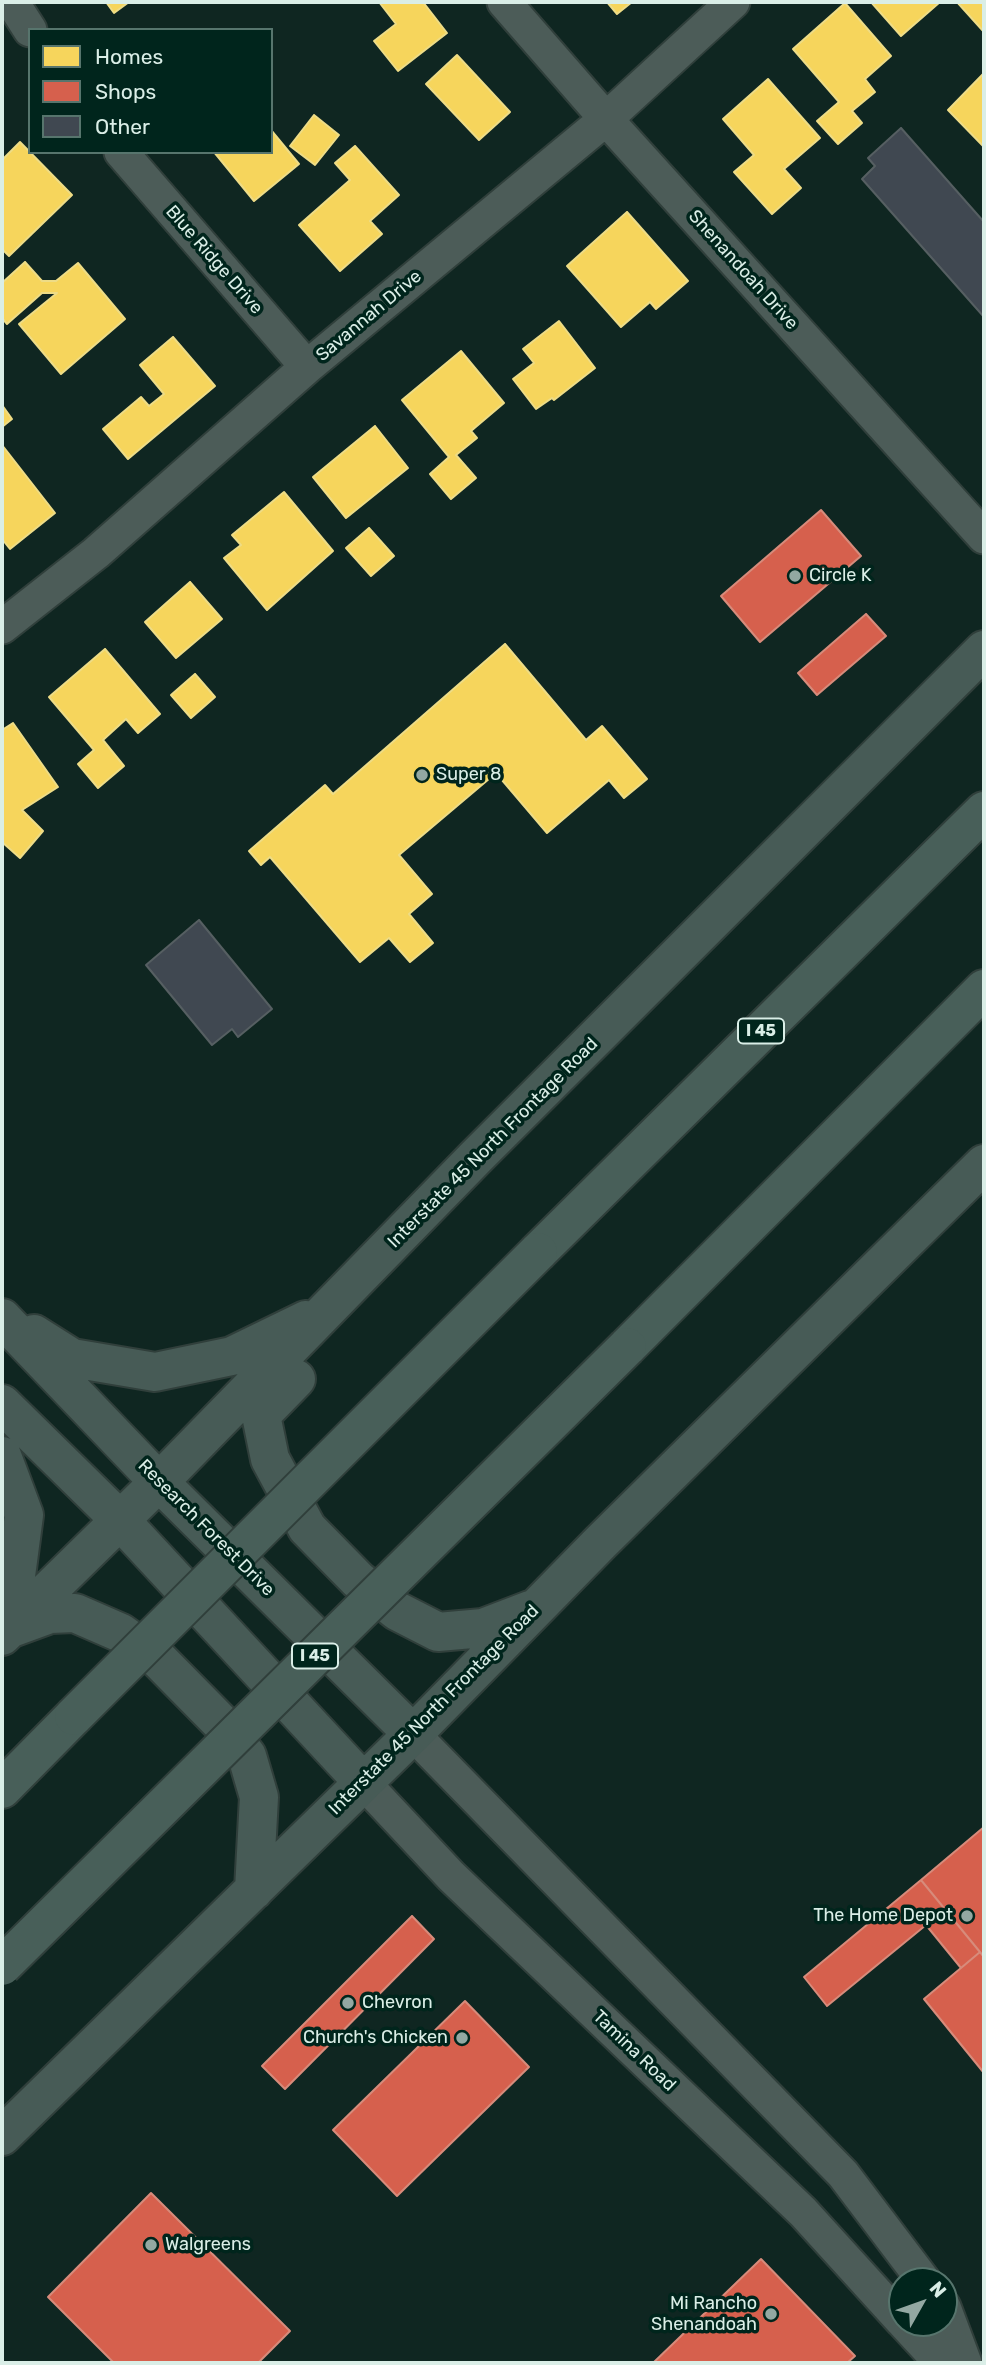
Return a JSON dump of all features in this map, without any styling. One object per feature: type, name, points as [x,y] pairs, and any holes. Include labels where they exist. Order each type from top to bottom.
[{"type":"highway","name":"I 45","points":[[2,1789],[538,1252],[984,811]]},
{"type":"highway","name":"I 45","points":[[2,1966],[984,989]]},
{"type":"highway","points":[[2,1759],[74,1716]]},
{"type":"main road","name":"Interstate 45 North Frontage Road","points":[[5,1633],[159,1482],[333,1307],[476,1157],[984,650]]},
{"type":"main road","name":"Interstate 45 North Frontage Road","points":[[2,2136],[413,1734],[538,1606],[984,1164]]},
{"type":"main road","points":[[2,1313],[72,1358],[155,1372],[232,1356],[333,1307],[337,1336],[261,1415],[270,1459],[307,1528],[368,1588],[397,1611],[438,1632],[483,1628],[538,1606]]},
{"type":"main road","name":"Research Forest Drive","points":[[2,1318],[159,1482],[413,1734]]},
{"type":"main road","points":[[2,1404],[120,1520],[363,1782]]},
{"type":"main road","points":[[2,1457],[24,1515],[5,1633]]},
{"type":"main road","points":[[5,1633],[50,1615],[75,1613],[121,1633],[159,1660],[222,1724],[247,1756],[259,1797],[254,1890]]},
{"type":"street","points":[[12,2],[29,28]]},
{"type":"street","name":"Shenandoah Drive","points":[[505,2],[606,119],[984,537]]},
{"type":"street","name":"Savannah Drive","points":[[2,627],[96,553],[307,367],[606,119],[733,2]]},
{"type":"street","name":"Blue Ridge Drive","points":[[123,154],[307,367]]},
{"type":"street","points":[[413,1734],[843,2174],[913,2267]]},
{"type":"street","name":"Tamina Road","points":[[363,1782],[451,1876],[803,2212],[888,2306]]},
{"type":"street","name":"Tamina Road","points":[[917,2337],[941,2363]]},
{"type":"street","points":[[955,2337],[965,2363]]},
{"type":"building: Homes","points":[[106,2],[129,2],[114,13]]},
{"type":"building: Homes","points":[[379,2],[423,2],[447,33],[398,71],[374,41],[396,24]]},
{"type":"building: Homes","points":[[607,2],[632,2],[617,14]]},
{"type":"building: Homes","points":[[871,2],[940,2],[901,36]]},
{"type":"building: Homes","points":[[957,2],[984,2],[984,32]]},
{"type":"building: Homes","points":[[845,3],[891,56],[865,79],[875,92],[852,111],[862,123],[838,144],[817,121],[839,102],[793,49]]},
{"type":"building: Homes","points":[[457,55],[510,112],[479,140],[426,84]]},
{"type":"building: Homes","points":[[984,73],[984,147],[948,110]]},
{"type":"building: Homes","points":[[768,79],[820,138],[784,169],[801,188],[772,214],[734,172],[754,155],[723,119]]},
{"type":"building: Homes","points":[[314,115],[339,135],[315,165],[290,146]]},
{"type":"building: Homes","points":[[273,132],[299,164],[254,201],[216,154],[273,154]]},
{"type":"building: Homes","points":[[20,142],[28,150],[28,154],[32,154],[72,195],[9,256],[2,249],[2,160]]},
{"type":"building: Homes","points":[[355,146],[399,195],[370,221],[382,234],[340,271],[299,225],[350,180],[335,163]]},
{"type":"building: Homes","points":[[627,212],[688,281],[656,309],[650,302],[621,327],[567,266]]},
{"type":"building: Homes","points":[[25,262],[42,281],[56,281],[78,263],[125,319],[61,374],[19,324],[57,293],[42,293],[7,324],[2,318],[2,283]]},
{"type":"building: Homes","points":[[559,321],[595,368],[554,400],[552,398],[536,409],[513,379],[534,363],[523,349]]},
{"type":"building: Homes","points":[[173,337],[215,386],[128,459],[103,429],[141,397],[149,406],[164,394],[140,365]]},
{"type":"building: Homes","points":[[461,351],[504,403],[471,431],[477,438],[456,455],[476,478],[451,499],[430,474],[449,457],[402,400]]},
{"type":"building: Homes","points":[[2,405],[12,419],[2,427]]},
{"type":"building: Homes","points":[[375,426],[408,468],[346,518],[313,477]]},
{"type":"building: Homes","points":[[2,445],[55,513],[10,549],[2,539]]},
{"type":"building: Homes","points":[[284,492],[333,551],[267,610],[224,558],[241,545],[232,535]]},
{"type":"building: Homes","points":[[369,528],[394,556],[371,576],[346,548]]},
{"type":"building: Homes","points":[[190,582],[222,619],[176,658],[145,622]]},
{"type":"building: Homes","points":[[505,644],[586,740],[602,726],[647,779],[624,798],[609,780],[547,833],[496,773],[399,855],[432,894],[409,914],[433,943],[410,962],[389,938],[360,962],[270,857],[261,865],[249,851],[325,785],[333,794]]},
{"type":"building: Homes","points":[[105,649],[160,714],[138,733],[126,719],[103,740],[124,766],[98,788],[78,764],[94,750],[49,697]]},
{"type":"building: Homes","points":[[195,674],[215,697],[191,718],[171,695]]},
{"type":"building: Homes","points":[[13,723],[58,787],[22,810],[43,831],[20,858],[2,842],[2,730]]},
{"type":"building: Shops","points":[[821,510],[861,556],[760,642],[721,596]]},
{"type":"building: Shops","points":[[866,614],[886,636],[817,695],[798,673]]},
{"type":"building: Shops","name":"The Home Depot","points":[[984,1827],[984,1957],[921,1880]]},
{"type":"building: Shops","points":[[921,1880],[980,1952],[961,1968],[926,1925],[827,2006],[804,1977]]},
{"type":"building: Shops","name":"Chevron","points":[[412,1916],[434,1939],[285,2089],[262,2066]]},
{"type":"building: Shops","points":[[980,1952],[984,1957],[984,2073],[924,1999]]},
{"type":"building: Shops","points":[[465,2001],[529,2067],[397,2196],[333,2130]]},
{"type":"building: Shops","name":"Walgreens","points":[[151,2193],[290,2331],[258,2363],[114,2363],[48,2297]]},
{"type":"building: Shops","points":[[761,2259],[855,2356],[847,2363],[653,2363]]},
{"type":"building: Other","points":[[901,128],[984,222],[984,317],[862,179],[875,166],[868,158]]},
{"type":"building: Other","points":[[199,920],[272,1009],[238,1037],[232,1029],[212,1045],[146,965]]},
{"type":"place","name":"Circle K","points":[[795,576]]},
{"type":"place","name":"Super 8","points":[[422,775]]},
{"type":"place","name":"The Home Depot","points":[[967,1916]]},
{"type":"place","name":"Chevron","points":[[348,2003]]},
{"type":"place","name":"Church's Chicken","points":[[462,2038]]},
{"type":"place","name":"Walgreens","points":[[151,2245]]},
{"type":"place","name":"Mi Rancho Shenandoah","points":[[771,2314]]}]
